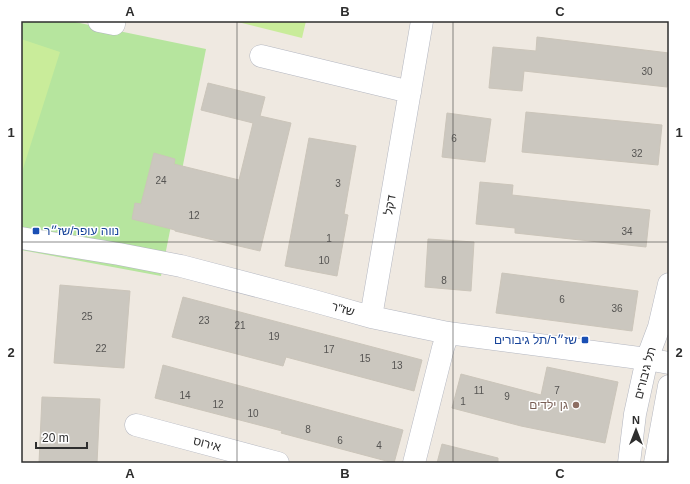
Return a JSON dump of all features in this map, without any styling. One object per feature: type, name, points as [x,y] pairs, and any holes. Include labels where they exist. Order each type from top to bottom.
[{"type":"street","name":"דקל","points":[[371,318],[422,21]]},
{"type":"street","points":[[261,56],[410,92]]},
{"type":"street","name":"שז\"ר","points":[[21,238],[181,266],[314,301],[371,318],[448,333],[669,363]]},
{"type":"street","name":"תל גיבורים","points":[[629,463],[635,414],[647,359],[659,326],[669,284]]},
{"type":"street","points":[[414,463],[448,333]]},
{"type":"street","points":[[655,463],[669,386]]},
{"type":"street","name":"אירוס","points":[[136,425],[278,463]]},
{"type":"green space","points":[[21,21],[70,21],[206,49],[161,276],[21,250]]},
{"type":"green space","points":[[234,21],[306,21],[302,38]]},
{"type":"green space","points":[[21,39],[60,52],[22,172],[21,171]]},
{"type":"building","points":[[537,37],[669,53],[667,87],[524,71],[522,91],[489,88],[493,47],[536,51]]},
{"type":"building","points":[[208,83],[265,97],[260,116],[291,123],[260,251],[175,231],[132,219],[135,203],[141,204],[154,153],[175,159],[174,164],[239,180],[253,123],[201,110]]},
{"type":"building","points":[[526,112],[662,125],[658,165],[522,152]]},
{"type":"building","points":[[447,113],[491,119],[485,162],[442,157]]},
{"type":"building","points":[[309,138],[356,146],[344,214],[348,215],[337,276],[285,266]]},
{"type":"building","points":[[480,182],[513,185],[512,195],[650,210],[646,247],[515,233],[515,228],[476,224]]},
{"type":"building","points":[[428,239],[474,242],[471,291],[425,287]]},
{"type":"building","points":[[502,273],[638,291],[632,331],[496,313]]},
{"type":"building","points":[[60,285],[130,291],[124,368],[54,363]]},
{"type":"building","points":[[183,297],[422,360],[414,391],[286,357],[283,366],[172,337]]},
{"type":"building","points":[[163,365],[403,430],[394,463],[281,433],[282,431],[155,398]]},
{"type":"building","name":"גן ילדים","points":[[547,367],[618,382],[605,443],[521,426],[452,408],[461,374],[541,395]]},
{"type":"building","points":[[42,397],[100,399],[97,463],[39,463]]},
{"type":"building","points":[[442,444],[498,458],[498,463],[437,463]]},
{"type":"place","name":"נווה עופר/שז״ר","points":[[36,231]]},
{"type":"place","name":"שז״ר/תל גיבורים","points":[[585,340]]},
{"type":"place","name":"גן ילדים","points":[[576,405]]}]
